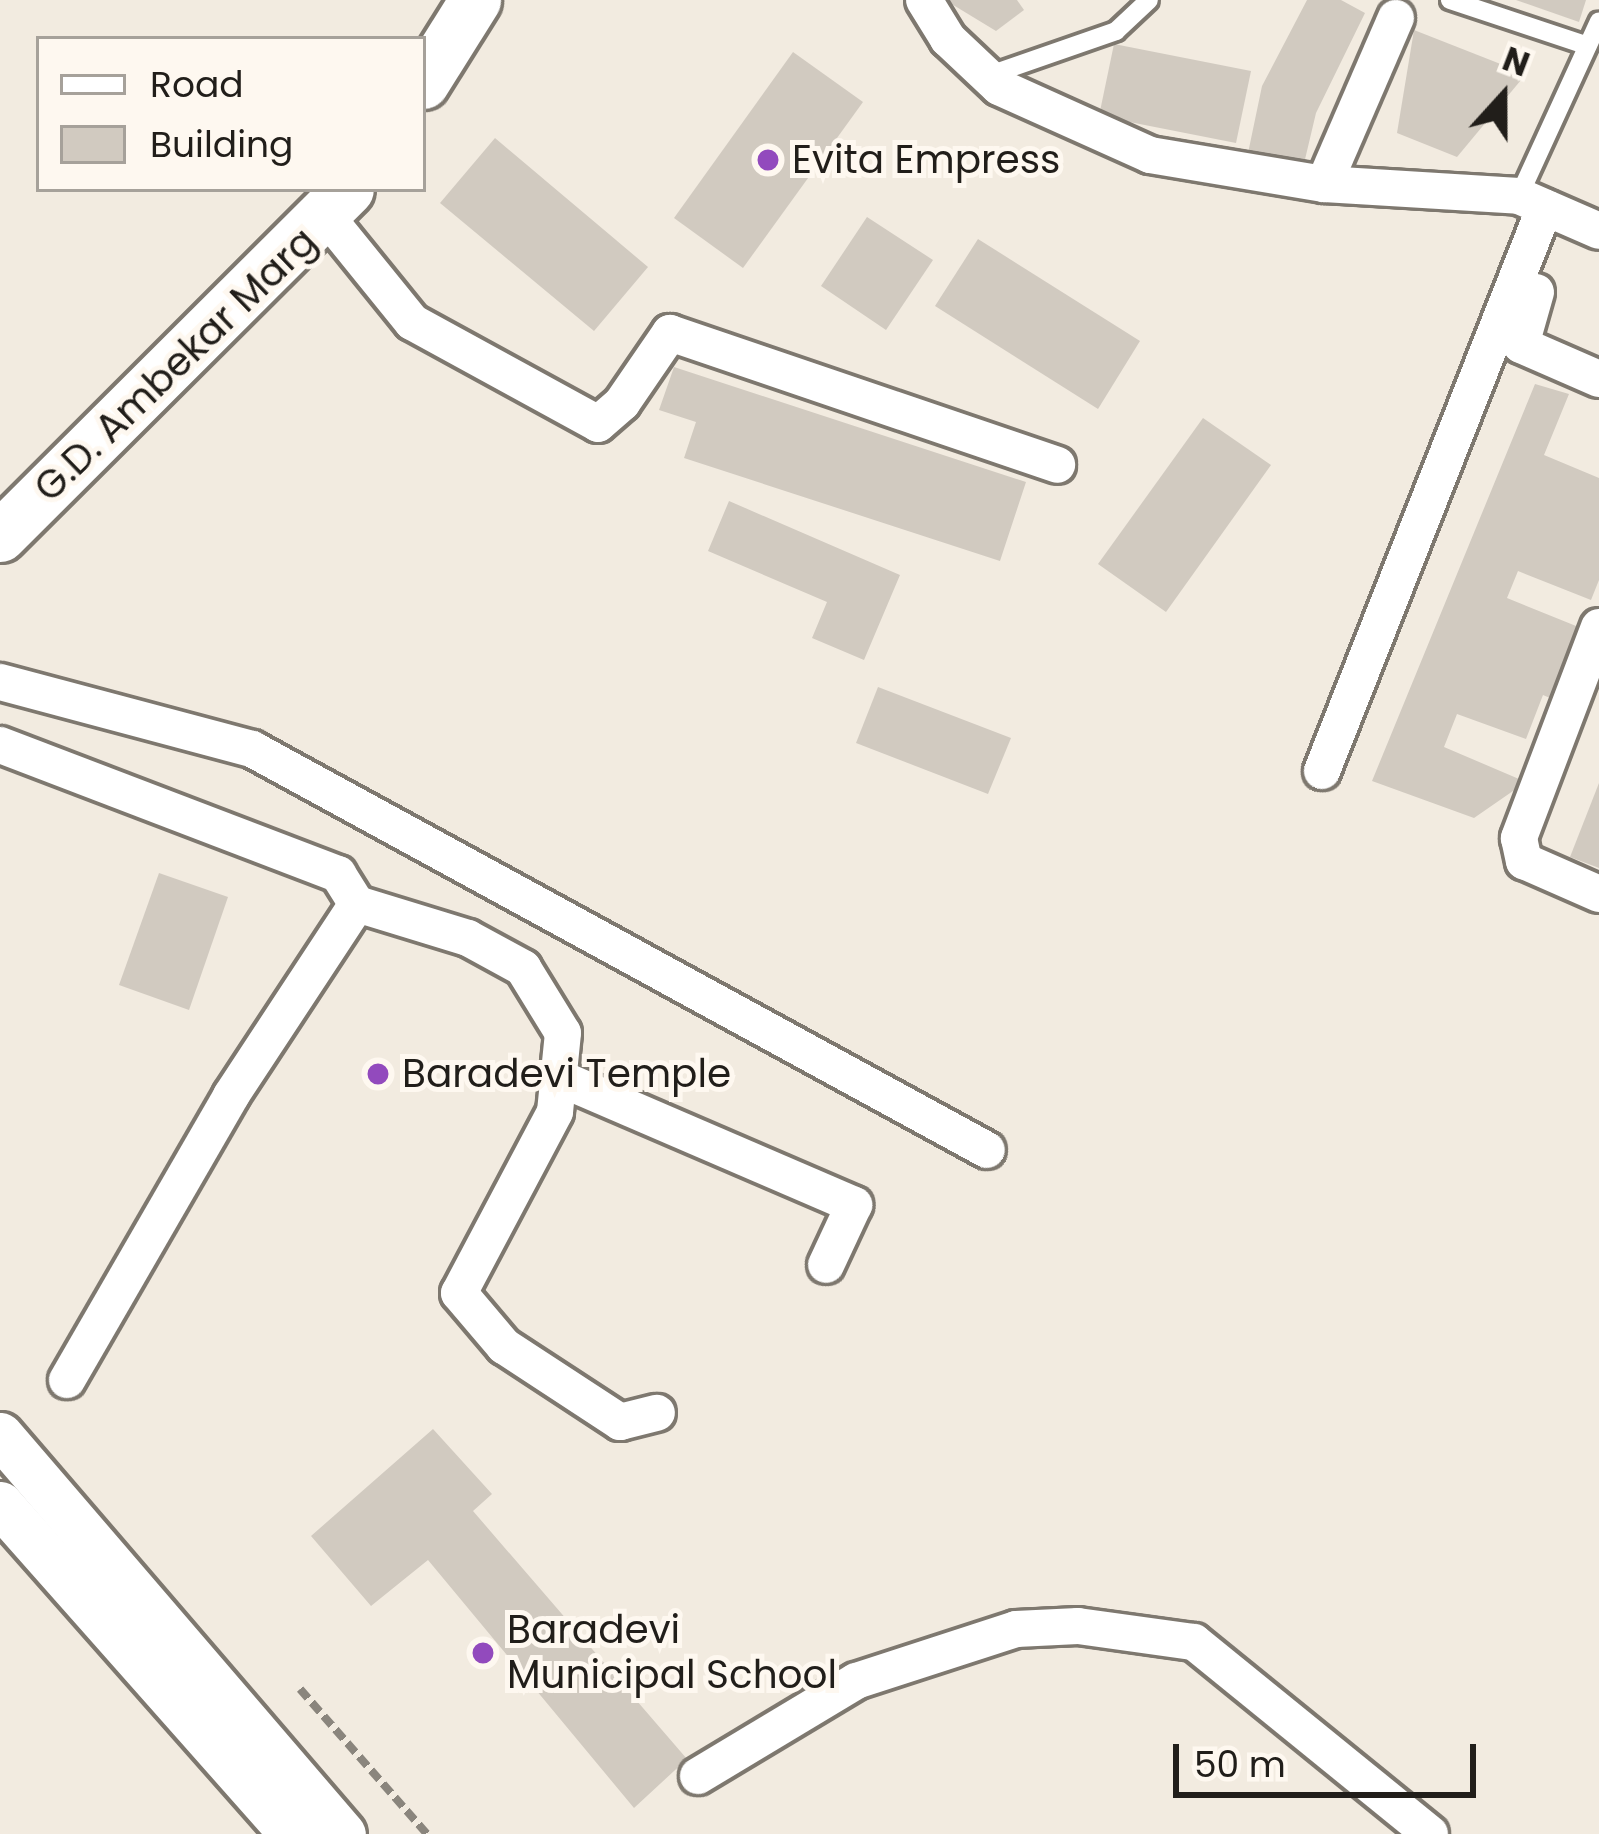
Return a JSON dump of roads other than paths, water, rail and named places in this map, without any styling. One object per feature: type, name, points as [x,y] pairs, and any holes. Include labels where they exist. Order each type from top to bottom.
[{"type":"main road","points":[[426,78],[475,0]]},
{"type":"main road","name":"G.D. Ambekar Marg","points":[[0,536],[338,203]]},
{"type":"street","points":[[923,0],[948,39],[987,76],[1064,123],[1150,155],[1546,214],[1599,231]]},
{"type":"street","points":[[1324,184],[1396,18]]},
{"type":"street","points":[[338,203],[412,322],[598,424],[670,333],[1057,465]]},
{"type":"street","points":[[1546,214],[1599,253]]},
{"type":"street","points":[[1322,770],[1512,322],[1546,214]]},
{"type":"street","points":[[1512,322],[1526,350],[1599,379]]},
{"type":"street","points":[[1599,627],[1519,838],[1524,861],[1599,894]]},
{"type":"street","points":[[0,682],[252,749],[987,1150]]},
{"type":"street","points":[[0,745],[338,874],[357,904],[468,938],[523,968],[563,1033],[564,1079],[555,1112],[459,1293],[504,1346],[620,1423],[657,1413]]},
{"type":"street","points":[[67,1380],[231,1096],[357,904]]},
{"type":"street","points":[[564,1079],[854,1205],[826,1264]]},
{"type":"street","points":[[0,1435],[343,1834]]},
{"type":"street","points":[[0,1504],[292,1834]]},
{"type":"street","points":[[698,1776],[856,1681],[1016,1629],[1078,1626],[1194,1642],[1430,1834]]},
{"type":"lane","points":[[987,76],[1116,31],[1149,0]]},
{"type":"lane","points":[[1450,0],[1588,46]]},
{"type":"lane","points":[[1546,214],[1588,46],[1599,21]]},
{"type":"place","name":"Evita Empress","points":[[768,160]]},
{"type":"place","name":"Baradevi Temple","points":[[378,1074]]},
{"type":"place","name":"Baradevi Municipal School","points":[[483,1653]]}]
